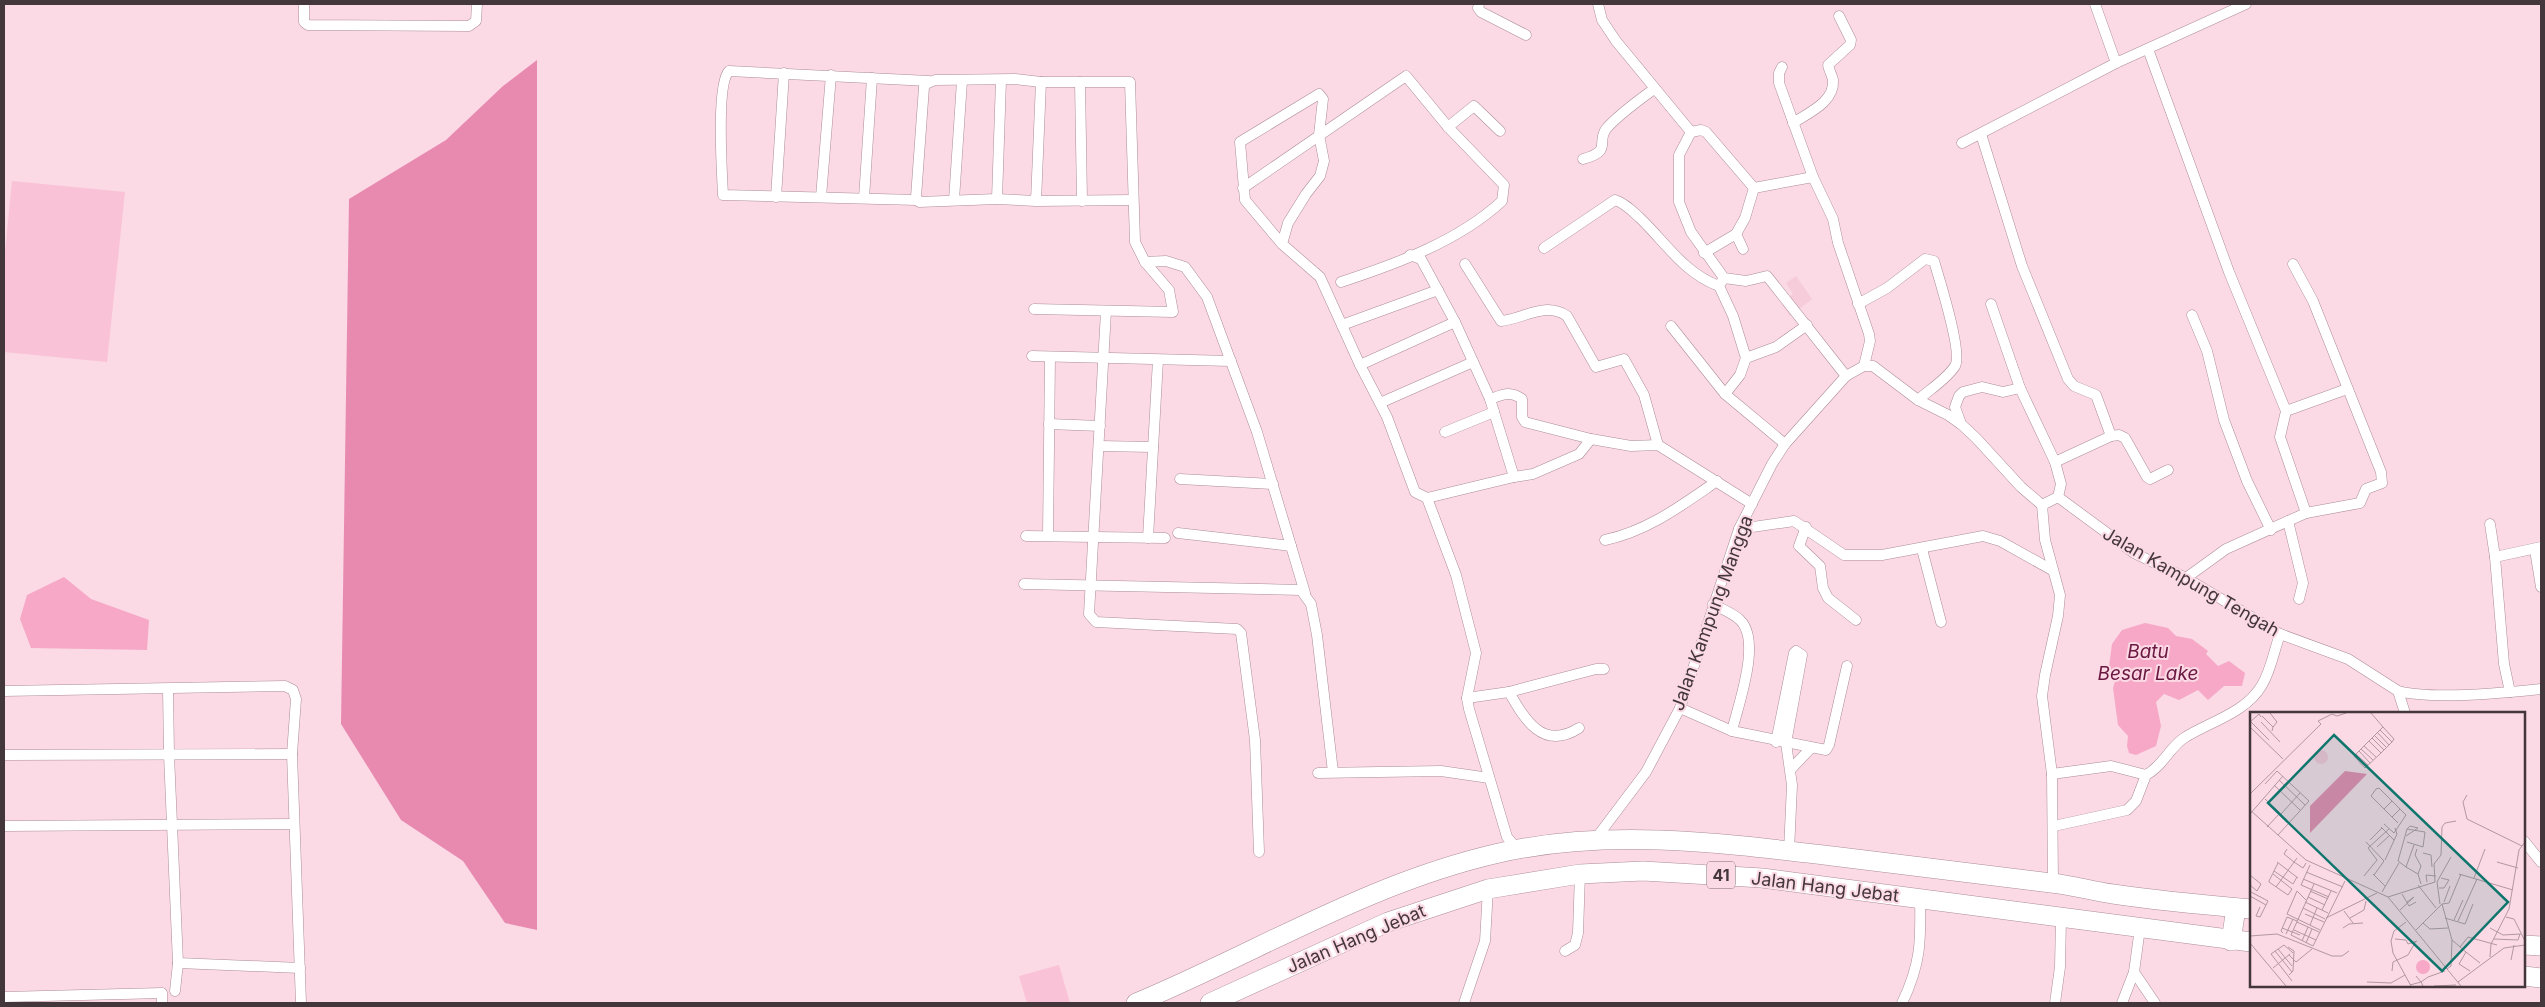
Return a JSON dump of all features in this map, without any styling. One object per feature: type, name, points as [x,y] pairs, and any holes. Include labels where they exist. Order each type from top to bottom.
[{"type":"highway","points":[[1136,1003],[1243,955],[1300,926],[1440,869],[1517,849],[1594,842],[1703,841],[2053,883],[2156,900],[2244,909],[2231,941]]},
{"type":"highway","name":"Jalan Hang Jebat","points":[[1210,1003],[1388,922],[1488,889],[1580,874],[1643,871],[1762,878],[2231,941],[2250,942]]},
{"type":"highway","points":[[1376,894],[1388,922]]},
{"type":"highway","points":[[2525,945],[2541,946]]},
{"type":"highway","points":[[2525,976],[2541,978]]},
{"type":"street","points":[[304,4],[304,22],[308,26],[474,25],[477,4]]},
{"type":"street","points":[[1479,4],[1478,8],[1481,12],[1526,35]]},
{"type":"street","points":[[1598,4],[1602,20],[1612,36],[1654,90],[1691,132]]},
{"type":"street","points":[[2095,4],[2116,63]]},
{"type":"street","points":[[1962,144],[2116,63],[2246,4]]},
{"type":"street","points":[[1793,123],[1822,105],[1831,92],[1832,80],[1828,65],[1850,45],[1851,40],[1839,16]]},
{"type":"street","points":[[2148,50],[2226,264],[2286,411],[2280,437],[2306,513]]},
{"type":"street","points":[[1782,67],[1778,79],[1813,177],[1833,219],[1838,243],[1870,341],[1864,366],[1873,366],[1918,400],[1948,415],[1962,425],[2021,487],[2042,504],[2045,540],[2052,570],[2058,582],[2060,602],[2042,696],[2052,774],[2054,826],[2053,883]]},
{"type":"street","points":[[1034,309],[1173,312],[1169,290],[1145,262],[1135,242],[1130,82],[1001,80],[929,82],[729,71],[724,77],[721,106],[723,195],[917,200],[922,203],[998,199],[1036,202],[1133,200]]},
{"type":"street","points":[[776,197],[784,73]]},
{"type":"street","points":[[1243,188],[1405,75],[1448,127],[1504,186],[1502,201],[1484,217],[1452,238],[1341,282]]},
{"type":"street","points":[[821,198],[831,76]]},
{"type":"street","points":[[864,198],[872,78]]},
{"type":"street","points":[[998,199],[1001,80]]},
{"type":"street","points":[[954,200],[962,81]]},
{"type":"street","points":[[917,200],[924,87],[929,82]]},
{"type":"street","points":[[1036,202],[1041,82]]},
{"type":"street","points":[[1080,82],[1082,201]]},
{"type":"street","points":[[1583,160],[1602,150],[1604,145],[1602,138],[1606,129],[1654,90]]},
{"type":"street","points":[[1282,244],[1288,223],[1302,199],[1320,176],[1324,161],[1319,135],[1323,99],[1318,94],[1241,141],[1245,200],[1282,244],[1320,277],[1395,434],[1412,487],[1419,495],[1427,498],[1533,474],[1579,454],[1591,439]]},
{"type":"street","points":[[1448,127],[1474,106],[1500,131]]},
{"type":"street","points":[[1691,132],[1701,130],[1706,132],[1754,188]]},
{"type":"street","points":[[1691,132],[1679,155],[1679,202],[1685,221],[1721,282],[1746,358],[1740,375],[1725,394]]},
{"type":"street","points":[[1981,134],[2022,266],[2068,379],[2074,386],[2096,395],[2111,436]]},
{"type":"street","points":[[1754,188],[1813,177]]},
{"type":"street","points":[[1704,253],[1736,234],[1745,218],[1754,188]]},
{"type":"street","points":[[1544,248],[1615,200],[1622,202],[1645,223],[1690,272],[1703,280],[1721,282],[1746,281],[1767,276],[1846,376]]},
{"type":"street","points":[[1736,234],[1743,249]]},
{"type":"street","points":[[1410,255],[1421,259],[1455,322],[1490,400],[1514,477]]},
{"type":"street","points":[[1858,304],[1887,288],[1925,259],[1934,261],[1955,339],[1957,362],[1953,369],[1918,400]]},
{"type":"street","points":[[1145,262],[1166,261],[1185,267],[1207,297],[1231,361],[1273,484],[1305,593],[1311,604],[1317,635],[1333,772]]},
{"type":"street","points":[[1465,264],[1501,321],[1535,311],[1561,313],[1566,316],[1596,367],[1624,359],[1644,395],[1658,445]]},
{"type":"street","points":[[2186,578],[2226,549],[2306,513],[2360,503],[2366,489],[2382,483],[2382,472],[2313,301],[2293,264]]},
{"type":"street","points":[[1342,325],[1438,290]]},
{"type":"street","points":[[1991,304],[1999,333],[2020,388],[2055,462],[2061,484],[2058,497],[2042,504]]},
{"type":"street","points":[[1106,311],[1094,537],[1089,585],[1089,614],[1096,622],[1215,626],[1237,629],[1241,633],[1255,740],[1259,852]]},
{"type":"street","points":[[2192,315],[2207,351],[2224,420],[2247,481],[2271,530]]},
{"type":"street","points":[[1360,364],[1455,322]]},
{"type":"street","points":[[1746,358],[1776,346],[1807,325]]},
{"type":"street","points":[[1671,326],[1725,394],[1785,444]]},
{"type":"street","points":[[1032,356],[1231,361]]},
{"type":"street","points":[[1048,536],[1050,357]]},
{"type":"street","points":[[1148,538],[1158,360]]},
{"type":"street","points":[[1380,403],[1473,362]]},
{"type":"street","name":"Jalan Kampung Mangga","points":[[1594,842],[1646,772],[1680,708],[1739,529],[1772,464],[1785,444],[1846,376],[1864,366]]},
{"type":"street","points":[[1962,425],[1955,406],[1963,392],[1982,387],[2003,392],[2020,388]]},
{"type":"street","points":[[2286,411],[2348,389]]},
{"type":"street","points":[[1490,400],[1506,393],[1515,394],[1522,399],[1522,417],[1525,422],[1591,439],[1632,446],[1658,445],[1752,504]]},
{"type":"street","points":[[1445,432],[1494,412]]},
{"type":"street","points":[[1049,424],[1100,426]]},
{"type":"street","points":[[2055,462],[2111,436],[2120,435],[2125,438],[2147,478],[2168,470]]},
{"type":"street","points":[[1099,446],[1153,447]]},
{"type":"street","points":[[1180,479],[1273,484]]},
{"type":"street","points":[[1605,540],[1647,527],[1717,481]]},
{"type":"street","name":"Jalan Kampung Tengah","points":[[2058,497],[2134,553],[2186,578],[2280,634],[2335,653],[2398,691]]},
{"type":"street","points":[[1427,498],[1456,575],[1476,653],[1467,698],[1507,837],[1517,849]]},
{"type":"street","points":[[1739,529],[1790,521],[1806,527],[1844,555],[1882,555],[1988,537],[2052,570]]},
{"type":"street","points":[[2288,521],[2303,583],[2299,599]]},
{"type":"street","points":[[2490,524],[2495,557],[2504,664],[2510,692]]},
{"type":"street","points":[[1806,527],[1799,546],[1820,566],[1823,588],[1828,598],[1856,620]]},
{"type":"street","points":[[1178,533],[1291,546]]},
{"type":"street","points":[[1026,536],[1165,538]]},
{"type":"street","points":[[1922,549],[1940,622]]},
{"type":"street","points":[[2495,557],[2538,549],[2541,587]]},
{"type":"street","points":[[1024,584],[1301,590],[1305,593]]},
{"type":"street","points":[[1713,604],[1739,619],[1746,628],[1750,658],[1732,731]]},
{"type":"street","points":[[2054,826],[2127,810],[2136,801],[2146,775],[2163,764],[2181,740],[2228,715],[2257,692],[2265,680],[2280,634]]},
{"type":"street","points":[[1781,742],[1802,655],[1796,651],[1794,653],[1781,742],[1791,769],[1789,851]]},
{"type":"street","points":[[1680,708],[1732,731],[1826,750],[1829,745],[1847,666]]},
{"type":"street","points":[[1467,698],[1509,692],[1596,669],[1604,669]]},
{"type":"street","points":[[4,692],[290,687],[296,699],[292,754],[301,1003]]},
{"type":"street","points":[[168,689],[168,755],[173,823],[178,963],[175,992]]},
{"type":"street","points":[[2400,711],[2398,691],[2413,694],[2510,692],[2541,689]]},
{"type":"street","points":[[1509,692],[1531,728],[1557,735],[1569,734],[1579,728]]},
{"type":"street","points":[[1791,769],[1811,748]]},
{"type":"street","points":[[4,755],[292,754]]},
{"type":"street","points":[[2052,774],[2111,766],[2146,775]]},
{"type":"street","points":[[1318,773],[1442,770],[1489,778]]},
{"type":"street","points":[[4,826],[173,823],[294,824]]},
{"type":"street","points":[[2525,842],[2541,862]]},
{"type":"street","points":[[1564,951],[1575,945],[1578,933],[1580,874]]},
{"type":"street","points":[[1464,1003],[1485,941],[1488,889]]},
{"type":"street","points":[[1902,1003],[1919,961],[1921,945],[1920,898]]},
{"type":"street","points":[[2056,1003],[2060,967],[2061,918]]},
{"type":"street","points":[[2122,1003],[2134,972],[2140,928]]},
{"type":"street","points":[[178,963],[300,968]]},
{"type":"street","points":[[2134,972],[2155,1003]]},
{"type":"street","points":[[4,997],[162,998]]},
{"type":"shaded area","points":[[537,60],[537,930],[505,923],[463,861],[401,820],[341,724],[349,199],[446,140],[503,86]]},
{"type":"shaded area","points":[[12,181],[125,192],[107,362],[4,352],[4,262]]},
{"type":"shaded area","points":[[1796,276],[1812,299],[1790,316],[1781,303],[1793,294],[1786,283]]},
{"type":"shaded area","points":[[1059,965],[1070,1003],[1027,1003],[1019,976]]},
{"type":"water","points":[[64,577],[91,599],[149,620],[147,650],[31,648],[20,619],[27,595]]},
{"type":"water","name":"Batu Besar Lake","points":[[2145,623],[2168,628],[2176,636],[2192,639],[2208,651],[2206,654],[2218,666],[2229,661],[2245,673],[2242,686],[2224,686],[2208,700],[2198,690],[2179,700],[2164,694],[2156,702],[2161,726],[2156,746],[2136,755],[2129,753],[2127,746],[2128,736],[2118,725],[2113,688],[2116,678],[2109,667],[2112,644],[2122,630]]}]
